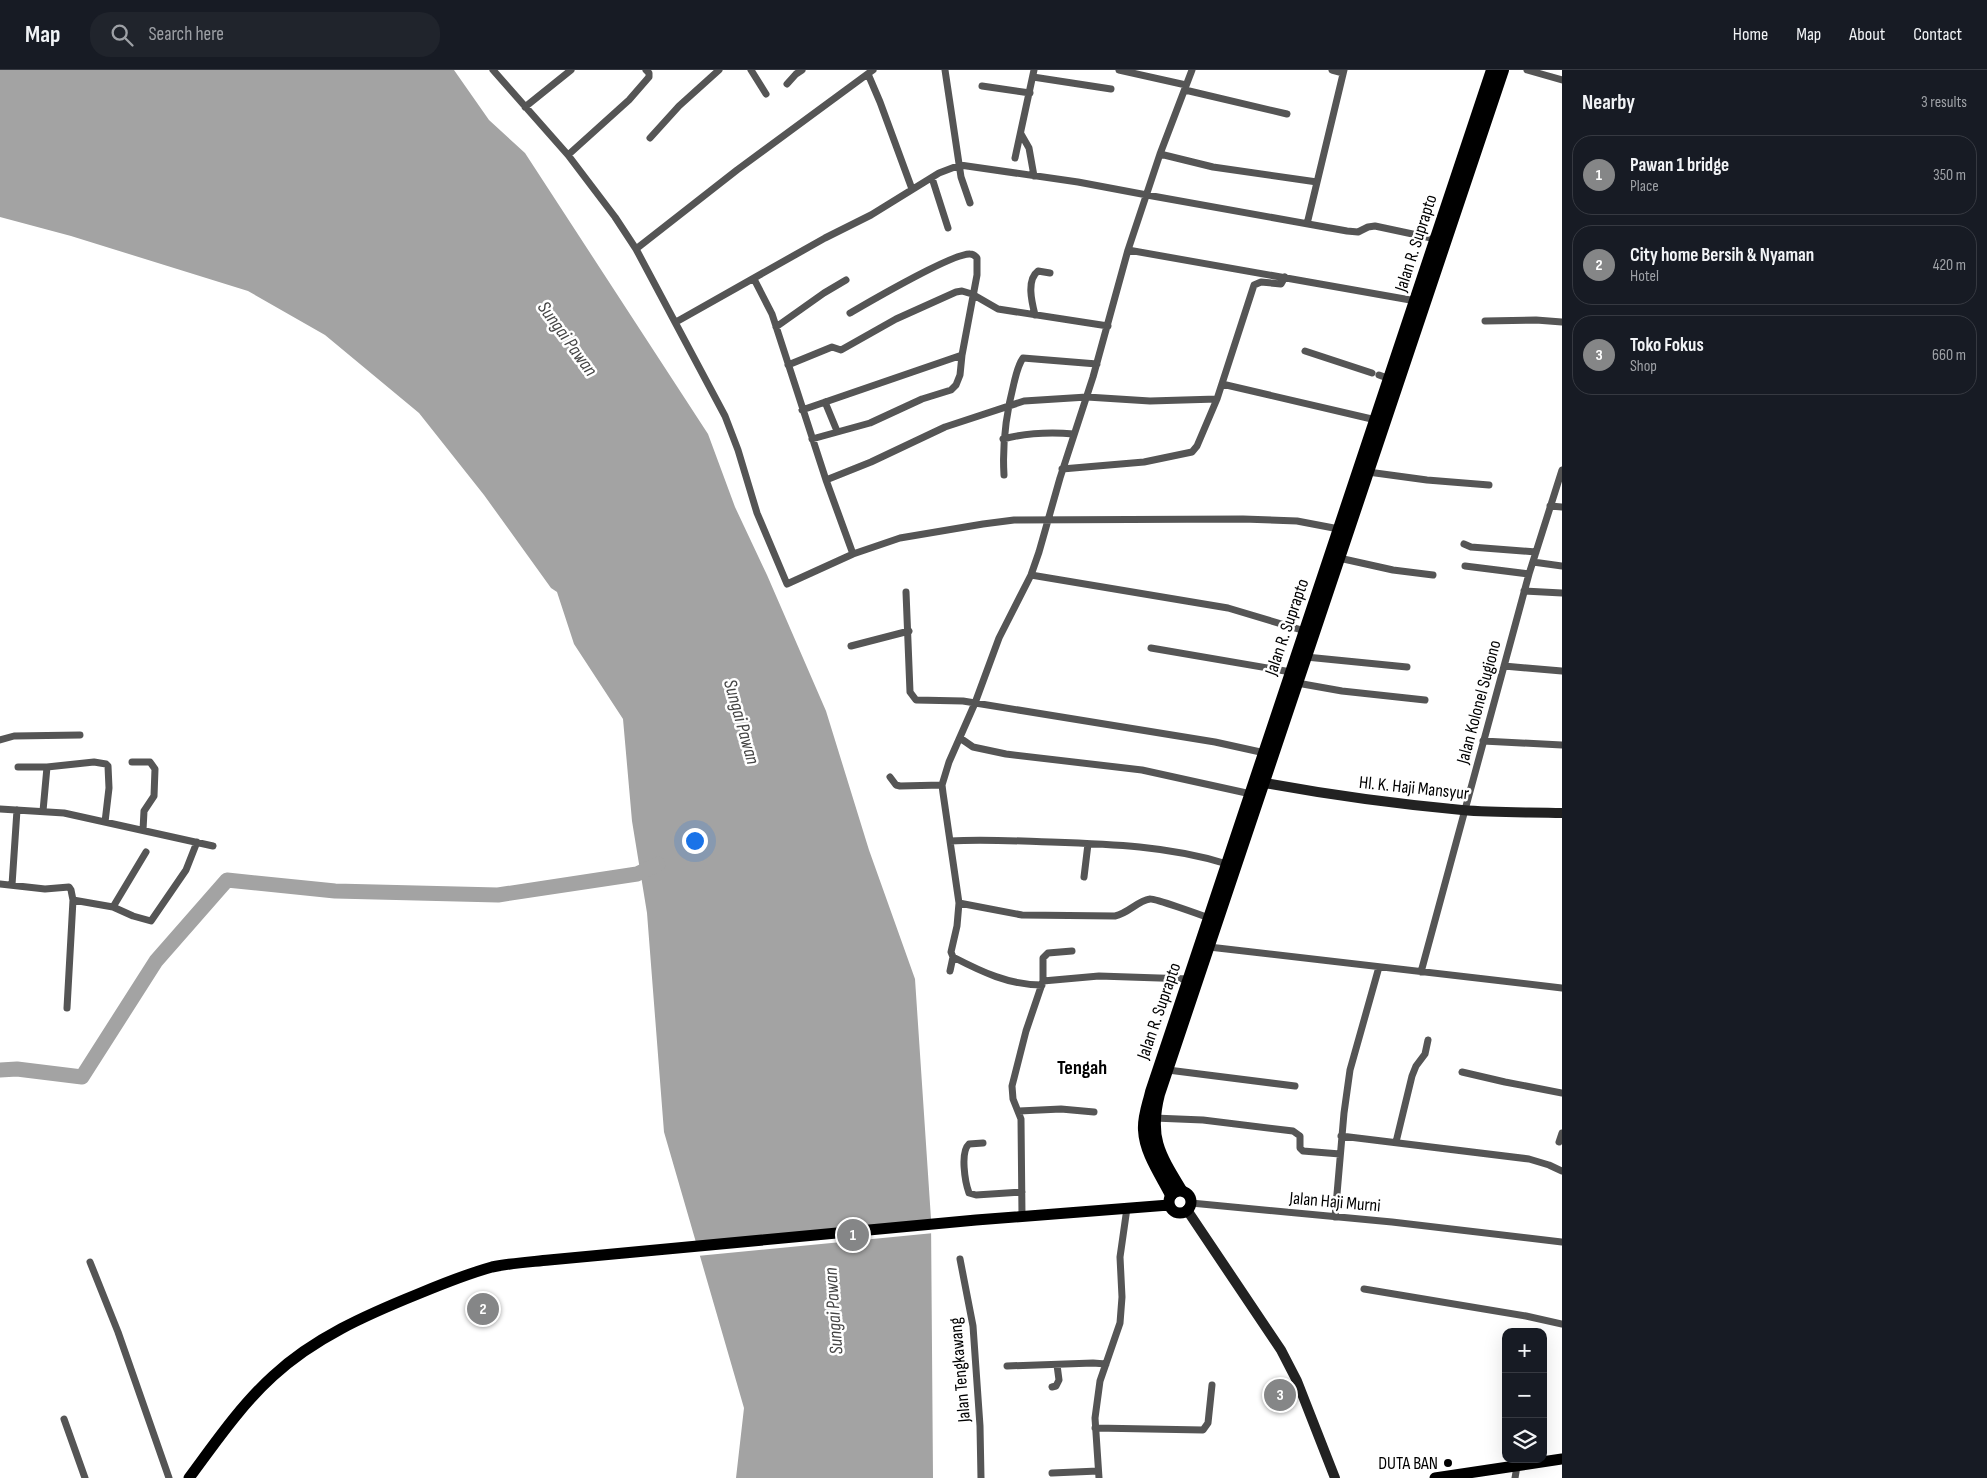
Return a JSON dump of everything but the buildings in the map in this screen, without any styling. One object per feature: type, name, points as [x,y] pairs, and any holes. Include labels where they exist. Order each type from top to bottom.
[{"type":"highway","name":"Jalan R. Suprapto","points":[[1174,1197],[1147,1146],[1144,1136],[1144,1116],[1209,918],[1227,880],[1265,783],[1305,631],[1376,420],[1387,402],[1380,376],[1416,301],[1492,70]]},
{"type":"highway","name":"Jalan R. Suprapto","points":[[1174,1197],[1159,1150],[1154,1128],[1154,1118],[1209,947],[1227,880],[1227,864],[1264,753],[1292,684],[1306,657],[1368,472],[1387,402],[1503,70]]},
{"type":"main road","points":[[189,1478],[236,1418],[272,1377],[305,1350],[340,1328],[448,1282],[494,1267],[541,1260],[1127,1208],[1174,1197],[1190,1196],[1189,1206],[1177,1212],[1174,1197]]},
{"type":"main road","points":[[1435,1478],[1516,1472],[1562,1459]]},
{"type":"street","points":[[525,107],[571,70]]},
{"type":"street","points":[[568,155],[629,100],[650,76],[646,70]]},
{"type":"street","points":[[650,138],[679,106],[719,70]]},
{"type":"street","points":[[751,70],[766,94]]},
{"type":"street","points":[[786,84],[802,70]]},
{"type":"street","points":[[945,70],[961,177],[970,203]]},
{"type":"street","points":[[1119,70],[1287,114]]},
{"type":"street","points":[[950,971],[953,958],[951,952],[957,926],[959,903],[942,784],[949,762],[976,703],[999,638],[1031,575],[1062,469],[1097,364],[1128,250],[1160,154],[1192,70]]},
{"type":"street","points":[[1307,224],[1344,72],[1332,70]]},
{"type":"street","points":[[1526,70],[1562,80]]},
{"type":"street","points":[[495,71],[568,155],[615,217],[636,249],[725,416],[758,513],[786,583],[789,584],[853,554],[900,538],[1006,521],[1268,520],[1297,521],[1339,529]]},
{"type":"street","points":[[636,249],[723,181],[870,72],[912,189]]},
{"type":"street","points":[[1013,173],[1034,73],[1112,89]]},
{"type":"street","points":[[982,86],[1030,93]]},
{"type":"street","points":[[1021,134],[1029,148],[1034,176]]},
{"type":"street","points":[[1160,154],[1213,168],[1317,182]]},
{"type":"street","points":[[676,322],[825,238],[871,215],[912,189],[960,165],[1114,188],[1358,232],[1375,226],[1436,239]]},
{"type":"street","points":[[932,178],[948,228]]},
{"type":"street","points":[[1128,250],[1416,301]]},
{"type":"street","points":[[812,439],[870,423],[922,399],[951,390],[960,374],[978,265],[975,256],[968,254],[925,272],[850,313]]},
{"type":"street","points":[[1035,315],[1031,295],[1034,274],[1038,271],[1050,273]]},
{"type":"street","points":[[1062,469],[1144,462],[1192,452],[1197,446],[1217,399],[1254,285],[1261,282],[1281,284],[1285,277]]},
{"type":"street","points":[[754,279],[772,314],[802,410],[853,554]]},
{"type":"street","points":[[776,327],[846,280]]},
{"type":"street","points":[[788,365],[832,347],[841,350],[896,319],[945,296],[962,291],[972,294],[998,309],[1108,326]]},
{"type":"street","points":[[1485,321],[1562,322]]},
{"type":"street","points":[[1305,351],[1380,376]]},
{"type":"street","points":[[802,410],[962,354]]},
{"type":"street","points":[[1004,475],[1003,439],[1008,406],[1020,361],[1024,357],[1097,364]]},
{"type":"street","points":[[1222,384],[1376,420]]},
{"type":"street","points":[[826,480],[871,462],[945,427],[1024,401],[1087,397],[1143,401],[1217,399]]},
{"type":"street","points":[[825,402],[837,431]]},
{"type":"street","points":[[1003,439],[1033,434],[1074,434]]},
{"type":"street","name":"Jalan Kolonel Sugiono","points":[[1421,972],[1524,591],[1562,470]]},
{"type":"street","points":[[1368,472],[1427,480],[1489,485]]},
{"type":"street","points":[[1550,506],[1562,507]]},
{"type":"street","points":[[1464,544],[1471,547],[1536,552]]},
{"type":"street","points":[[1339,558],[1393,570],[1433,575]]},
{"type":"street","points":[[1533,562],[1562,566]]},
{"type":"street","points":[[1465,566],[1529,574]]},
{"type":"street","points":[[1031,575],[1228,608],[1305,631]]},
{"type":"street","points":[[1524,591],[1562,593]]},
{"type":"street","points":[[906,592],[910,692],[916,700],[950,700],[976,703],[1215,742],[1264,753]]},
{"type":"street","points":[[851,646],[908,631]]},
{"type":"street","points":[[1151,648],[1292,684],[1425,700]]},
{"type":"street","points":[[1306,657],[1407,667]]},
{"type":"street","points":[[1504,666],[1562,671]]},
{"type":"street","points":[[0,740],[14,736],[80,735]]},
{"type":"street","points":[[960,738],[973,747],[1006,754],[1142,770],[1251,794]]},
{"type":"street","points":[[1483,741],[1562,745]]},
{"type":"street","points":[[18,767],[47,767],[86,762],[106,764],[108,766],[109,788],[105,822]]},
{"type":"street","points":[[132,762],[150,762],[155,769],[154,796],[144,811],[143,830]]},
{"type":"street","points":[[44,811],[47,767]]},
{"type":"street","points":[[890,777],[896,785],[900,786],[942,784]]},
{"type":"street","name":"Hl. K. Haji Mansyur","points":[[1265,783],[1349,798],[1464,810],[1562,813]]},
{"type":"street","points":[[0,809],[64,813],[213,846]]},
{"type":"street","points":[[12,885],[17,810]]},
{"type":"street","points":[[950,841],[990,840],[1161,849],[1227,864]]},
{"type":"street","points":[[73,900],[113,907],[133,916],[153,920],[186,870],[197,842]]},
{"type":"street","points":[[1084,877],[1088,844]]},
{"type":"street","points":[[113,907],[146,852]]},
{"type":"street","points":[[0,884],[45,890],[69,887],[73,900],[67,1008]]},
{"type":"street","points":[[959,903],[1022,915],[1115,916],[1127,912],[1143,901],[1154,899],[1209,918]]},
{"type":"street","points":[[1209,947],[1562,988]]},
{"type":"street","points":[[1022,1216],[1021,1119],[1013,1099],[1012,1086],[1026,1031],[1042,983],[1044,956],[1048,953],[1072,951]]},
{"type":"street","points":[[953,958],[1008,982],[1021,984],[1099,976],[1189,979]]},
{"type":"street","points":[[1335,1217],[1341,1136],[1350,1070],[1379,967]]},
{"type":"street","points":[[1396,1142],[1412,1076],[1416,1066],[1425,1054],[1428,1040]]},
{"type":"street","points":[[1168,1070],[1295,1086]]},
{"type":"street","points":[[1462,1072],[1562,1093]]},
{"type":"street","points":[[1019,1111],[1061,1109],[1094,1112]]},
{"type":"street","points":[[1154,1118],[1211,1121],[1293,1131],[1300,1136],[1300,1148],[1303,1151],[1340,1154]]},
{"type":"street","points":[[1559,1142],[1562,1133]]},
{"type":"street","points":[[1341,1136],[1529,1160],[1549,1164],[1562,1171]]},
{"type":"street","points":[[983,1143],[969,1144],[965,1149],[964,1167],[969,1193],[976,1195],[1022,1192]]},
{"type":"street","points":[[1189,1206],[1281,1350],[1297,1381],[1335,1478]]},
{"type":"street","name":"Jalan Haji Murni","points":[[1189,1206],[1335,1217],[1562,1242]]},
{"type":"street","points":[[1052,1473],[1098,1474],[1095,1428],[1098,1394],[1120,1323],[1122,1298],[1120,1258],[1127,1208]]},
{"type":"street","name":"Jalan Tengkawang","points":[[960,1259],[973,1326],[980,1426],[981,1478]]},
{"type":"street","points":[[90,1262],[118,1332],[170,1478]]},
{"type":"street","points":[[1364,1289],[1526,1316],[1562,1324]]},
{"type":"street","points":[[1007,1366],[1093,1362],[1106,1364]]},
{"type":"street","points":[[1052,1387],[1056,1386],[1058,1382],[1057,1364]]},
{"type":"street","points":[[1095,1428],[1203,1430],[1208,1423],[1212,1385]]},
{"type":"street","points":[[64,1419],[85,1478]]},
{"type":"water","name":"Sungai Pawan","points":[[0,70],[454,70],[489,120],[525,153],[708,434],[735,507],[767,575],[826,711],[869,850],[915,979],[931,1219],[933,1478],[736,1478],[744,1408],[664,1132],[647,913],[632,821],[623,719],[574,644],[557,592],[551,588],[484,495],[419,413],[325,335],[248,291],[71,236],[0,217]]},
{"type":"pier","points":[[934,1221],[934,1233],[697,1256],[694,1244]]},
{"type":"waterway","points":[[0,1070],[17,1069],[82,1077],[156,961],[227,880],[335,891],[498,895],[637,874],[658,864]]},
{"type":"place","name":"Pawan 1 bridge","points":[[853,1235]]},
{"type":"place","name":"City home Bersih & Nyaman","points":[[483,1309]]},
{"type":"place","name":"Toko Fokus","points":[[1280,1395]]},
{"type":"place","name":"DUTA BAN","points":[[1448,1463]]},
{"type":"district","name":"Tengah","points":[[1082,1068]]}]
